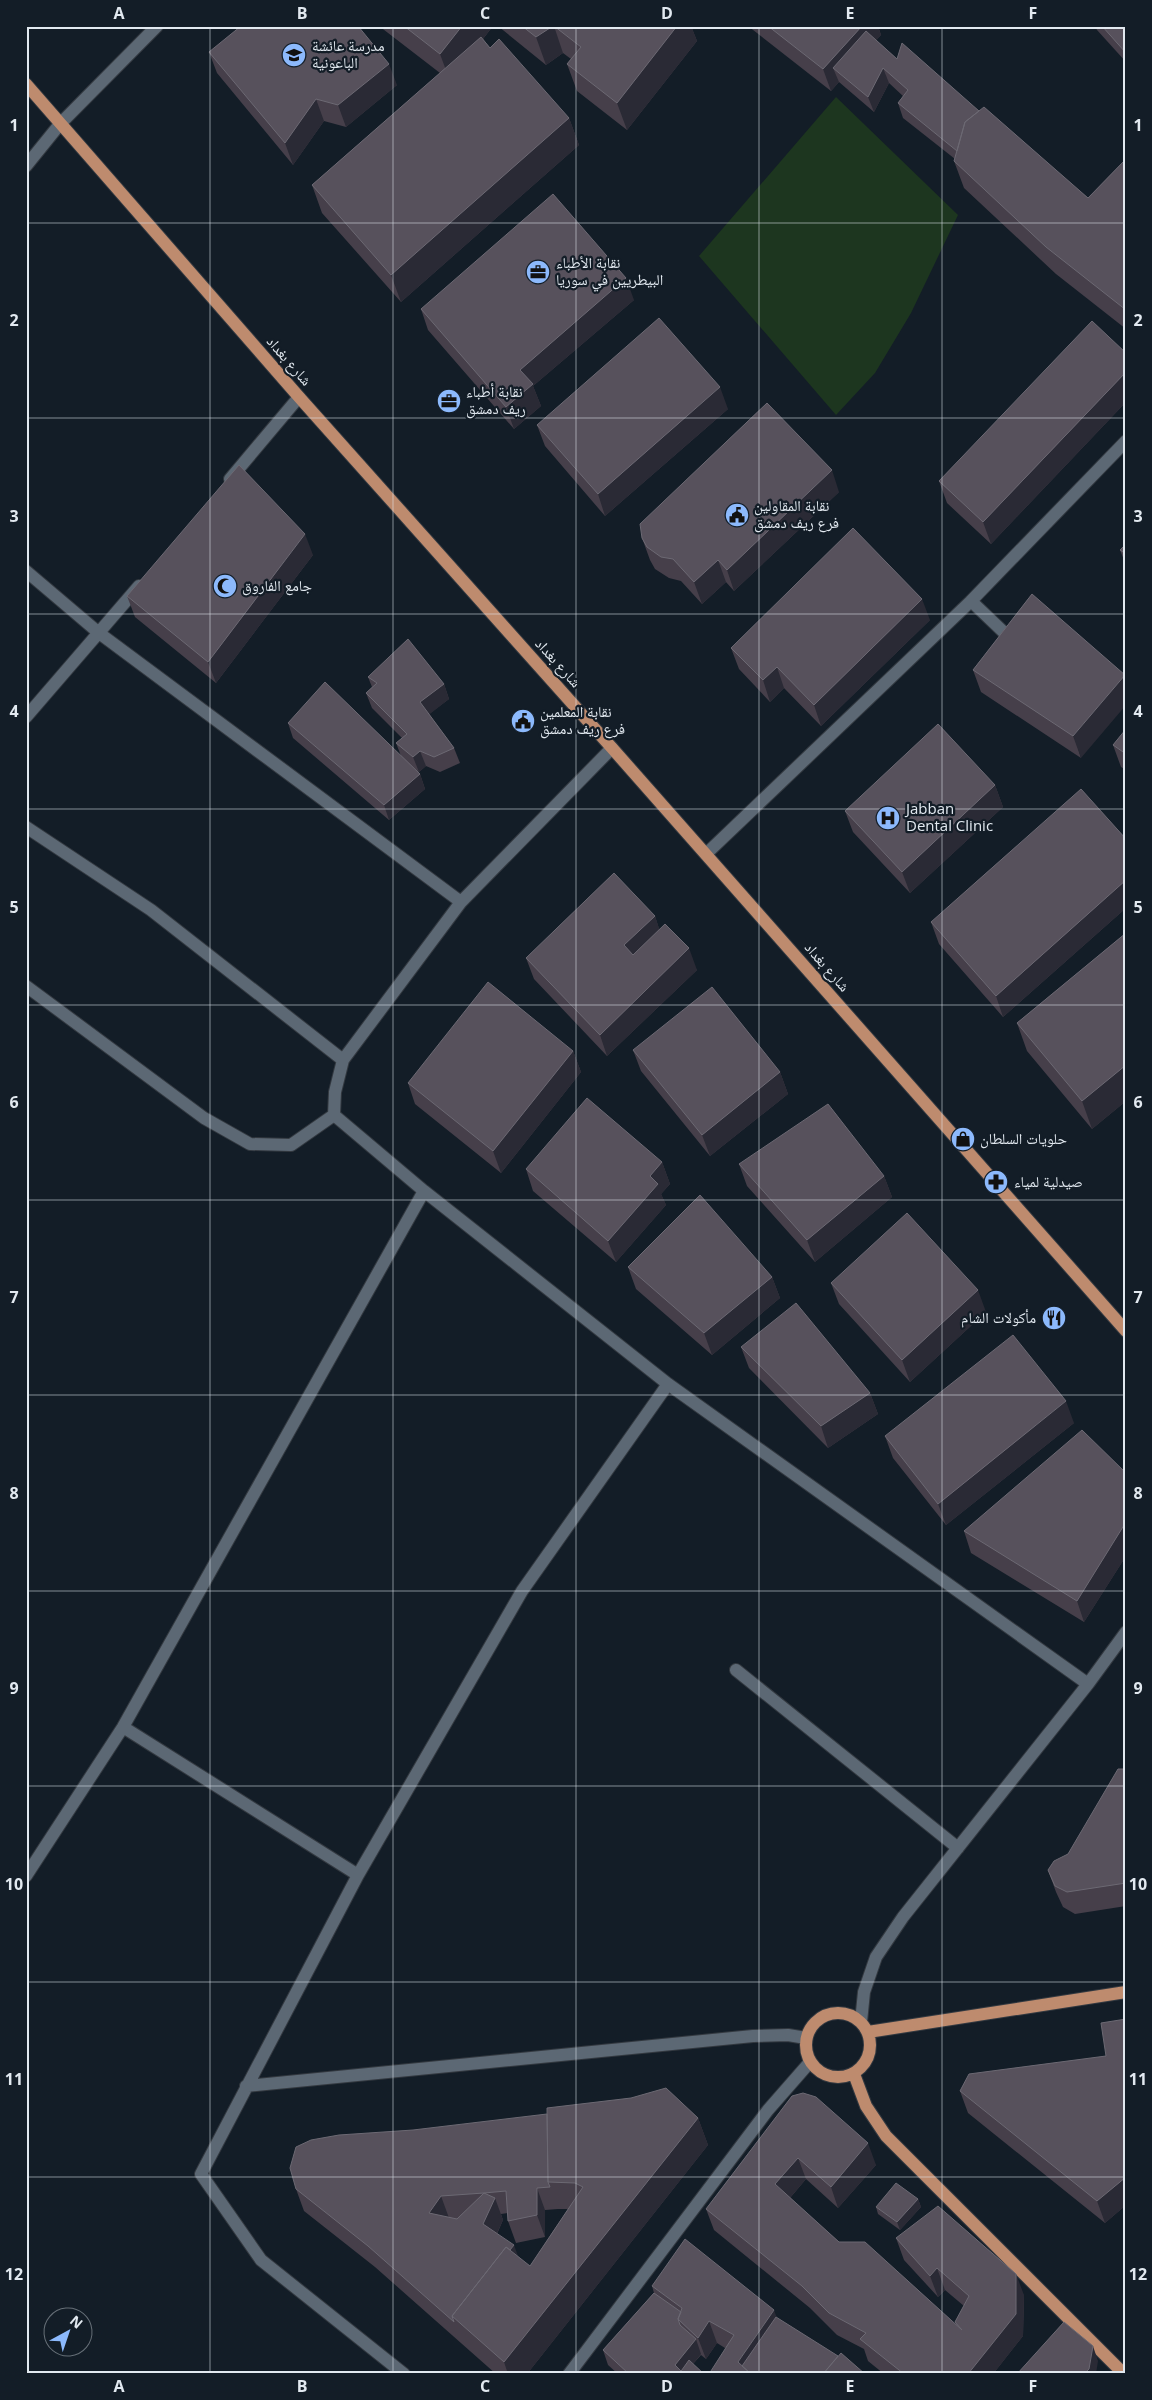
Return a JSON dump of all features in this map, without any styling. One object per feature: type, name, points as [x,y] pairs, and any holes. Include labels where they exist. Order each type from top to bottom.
[{"type":"main road","name":"شارع بغداد","points":[[26,84],[299,397],[706,854],[1126,1331]]},
{"type":"main road","points":[[865,2027],[1126,1992]]},
{"type":"main road","points":[[841,2012],[852,2015],[865,2027],[871,2044],[869,2056],[863,2066],[854,2074],[842,2077],[830,2076],[819,2071],[810,2062],[806,2050],[806,2038],[814,2023],[829,2013],[841,2012]]},
{"type":"main road","points":[[854,2074],[866,2106],[886,2136],[1124,2374]]},
{"type":"main road","points":[[1110,2360],[1126,2364]]},
{"type":"street","points":[[26,166],[60,124],[157,26]]},
{"type":"street","points":[[222,488],[299,397]]},
{"type":"street","points":[[706,854],[972,601],[1126,442]]},
{"type":"street","points":[[26,571],[100,633],[461,902]]},
{"type":"street","points":[[26,717],[145,579]]},
{"type":"street","points":[[972,601],[1026,654]]},
{"type":"street","points":[[334,1115],[335,1092],[343,1060],[461,902],[612,748]]},
{"type":"street","points":[[26,827],[151,910],[343,1060]]},
{"type":"street","points":[[26,986],[204,1118],[250,1144],[291,1145],[334,1115]]},
{"type":"street","points":[[334,1115],[424,1191],[668,1384],[1088,1684]]},
{"type":"street","points":[[26,1876],[123,1727],[424,1191]]},
{"type":"street","points":[[404,2374],[261,2260],[201,2174],[358,1875],[522,1591],[668,1384]]},
{"type":"street","points":[[865,2027],[864,1992],[876,1957],[903,1918],[1088,1684],[1126,1632]]},
{"type":"street","points":[[736,1670],[958,1848]]},
{"type":"street","points":[[123,1727],[358,1875]]},
{"type":"street","points":[[246,2086],[753,2036],[788,2035],[806,2038]]},
{"type":"street","points":[[569,2374],[768,2110],[810,2062]]},
{"type":"green space","points":[[836,97],[958,215],[911,313],[875,373],[836,415],[699,256]]},
{"type":"building","points":[[241,26],[358,26],[389,64],[338,105],[316,99],[285,143],[209,52]]},
{"type":"building","points":[[404,26],[462,26],[440,54]]},
{"type":"building","points":[[522,26],[553,26],[536,37]]},
{"type":"building","points":[[554,26],[677,26],[617,103],[567,64],[581,47]]},
{"type":"building","points":[[768,26],[862,26],[823,69]]},
{"type":"building","points":[[1102,26],[1126,26],[1126,53]]},
{"type":"building","points":[[866,31],[897,59],[902,43],[979,111],[965,122],[957,151],[898,103],[908,90],[883,68],[868,97],[833,68]]},
{"type":"building","points":[[481,37],[490,48],[499,39],[569,118],[391,275],[312,185]]},
{"type":"building","points":[[984,107],[1088,198],[1126,159],[1126,310],[1046,247],[954,161],[965,122]]},
{"type":"building","points":[[553,194],[626,278],[520,370],[533,384],[506,407],[421,309]]},
{"type":"building","points":[[659,318],[720,387],[598,494],[537,425]]},
{"type":"building","points":[[1092,321],[1126,353],[1126,372],[983,522],[939,481]]},
{"type":"building","points":[[767,403],[832,470],[727,570],[718,560],[694,582],[673,559],[661,557],[647,547],[642,538],[640,524]]},
{"type":"building","name":"جامع الفاروق","points":[[239,465],[305,534],[208,662],[127,596]]},
{"type":"building","points":[[853,528],[922,599],[814,705],[777,667],[763,680],[731,648]]},
{"type":"building","points":[[1126,544],[1126,554],[1120,550]]},
{"type":"building","points":[[1032,594],[1125,675],[1073,736],[973,670]]},
{"type":"building","points":[[408,639],[444,684],[420,702],[454,748],[434,757],[420,751],[413,757],[396,743],[407,734],[366,693],[377,683],[368,677]]},
{"type":"building","points":[[325,682],[420,774],[384,805],[288,723]]},
{"type":"building","points":[[938,724],[995,785],[902,872],[845,811]]},
{"type":"building","points":[[1126,729],[1126,754],[1113,745]]},
{"type":"building","points":[[1081,789],[1126,839],[1126,880],[996,996],[931,922]]},
{"type":"building","points":[[614,873],[655,916],[624,945],[633,955],[665,924],[689,948],[600,1035],[526,958]]},
{"type":"building","points":[[1126,933],[1126,1065],[1082,1101],[1017,1023]]},
{"type":"building","points":[[488,982],[573,1051],[493,1151],[408,1083]]},
{"type":"building","points":[[712,987],[780,1072],[702,1135],[633,1050]]},
{"type":"building","points":[[587,1098],[662,1162],[650,1176],[658,1184],[608,1241],[526,1169]]},
{"type":"building","points":[[828,1104],[884,1176],[807,1240],[739,1164]]},
{"type":"building","points":[[700,1195],[772,1277],[704,1333],[628,1267]]},
{"type":"building","points":[[907,1213],[978,1290],[902,1360],[831,1283]]},
{"type":"building","points":[[796,1303],[870,1393],[821,1426],[741,1347]]},
{"type":"building","points":[[1013,1335],[1066,1401],[938,1504],[885,1436]]},
{"type":"building","points":[[1082,1430],[1126,1473],[1126,1522],[1077,1601],[964,1531]]},
{"type":"building","points":[[1118,1769],[1126,1769],[1126,1883],[1067,1892],[1055,1886],[1048,1870],[1054,1861],[1068,1854]]},
{"type":"building","points":[[1126,2019],[1126,2177],[1097,2201],[960,2091],[969,2074],[1106,2056],[1101,2023]]},
{"type":"building","points":[[666,2088],[698,2118],[504,2362],[452,2316],[506,2247],[530,2266],[583,2187],[575,2183],[548,2182],[547,2108],[631,2098]]},
{"type":"building","points":[[803,2093],[816,2097],[868,2143],[831,2187],[798,2158],[775,2184],[839,2242],[865,2242],[962,2330],[955,2322],[969,2296],[937,2268],[930,2276],[896,2238],[938,2206],[1016,2274],[1016,2314],[968,2374],[904,2374],[860,2339],[866,2333],[829,2313],[802,2286],[706,2209],[792,2096]]},
{"type":"building","points":[[547,2114],[548,2182],[550,2187],[537,2188],[537,2215],[508,2221],[506,2191],[484,2193],[495,2198],[483,2224],[514,2245],[510,2250],[506,2247],[452,2316],[454,2322],[368,2246],[296,2189],[290,2168],[296,2147],[311,2140],[339,2135],[413,2130]],"holes":[[[484,2193],[457,2219],[429,2213],[441,2196]]]},
{"type":"building","points":[[896,2183],[918,2199],[897,2222],[876,2207]]},
{"type":"building","points":[[685,2239],[774,2310],[738,2362],[751,2374],[709,2374],[734,2335],[709,2321],[698,2338],[678,2319],[682,2308],[652,2286]]},
{"type":"building","points":[[654,2293],[681,2312],[678,2319],[680,2325],[696,2339],[675,2365],[681,2371],[679,2374],[629,2374],[603,2350]]},
{"type":"building","points":[[776,2317],[838,2356],[823,2374],[751,2374],[742,2366]]},
{"type":"building","points":[[1064,2322],[1093,2346],[1089,2369],[1084,2374],[1017,2374]]},
{"type":"building","points":[[841,2353],[865,2374],[823,2374]]},
{"type":"building","points":[[689,2360],[704,2374],[679,2374]]},
{"type":"place","name":"مدرسة عائشة الباعونية","points":[[294,55]]},
{"type":"place","name":"نقابة الأطباء البيطريين في سوريا","points":[[538,272]]},
{"type":"place","name":"نقابة أطباء ريف دمشق","points":[[449,401]]},
{"type":"place","name":"نقابة المقاولين فرع ريف دمشق","points":[[737,515]]},
{"type":"place","name":"جامع الفاروق","points":[[225,586]]},
{"type":"place","name":"نقابة المعلمين فرع ريف دمشق","points":[[523,721]]},
{"type":"place","name":"Jabban Dental Clinic","points":[[888,818]]},
{"type":"place","name":"حلويات السلطان","points":[[963,1139]]},
{"type":"place","name":"صيدلية لمياء","points":[[996,1182]]},
{"type":"place","name":"مأكولات الشام","points":[[1054,1318]]}]
